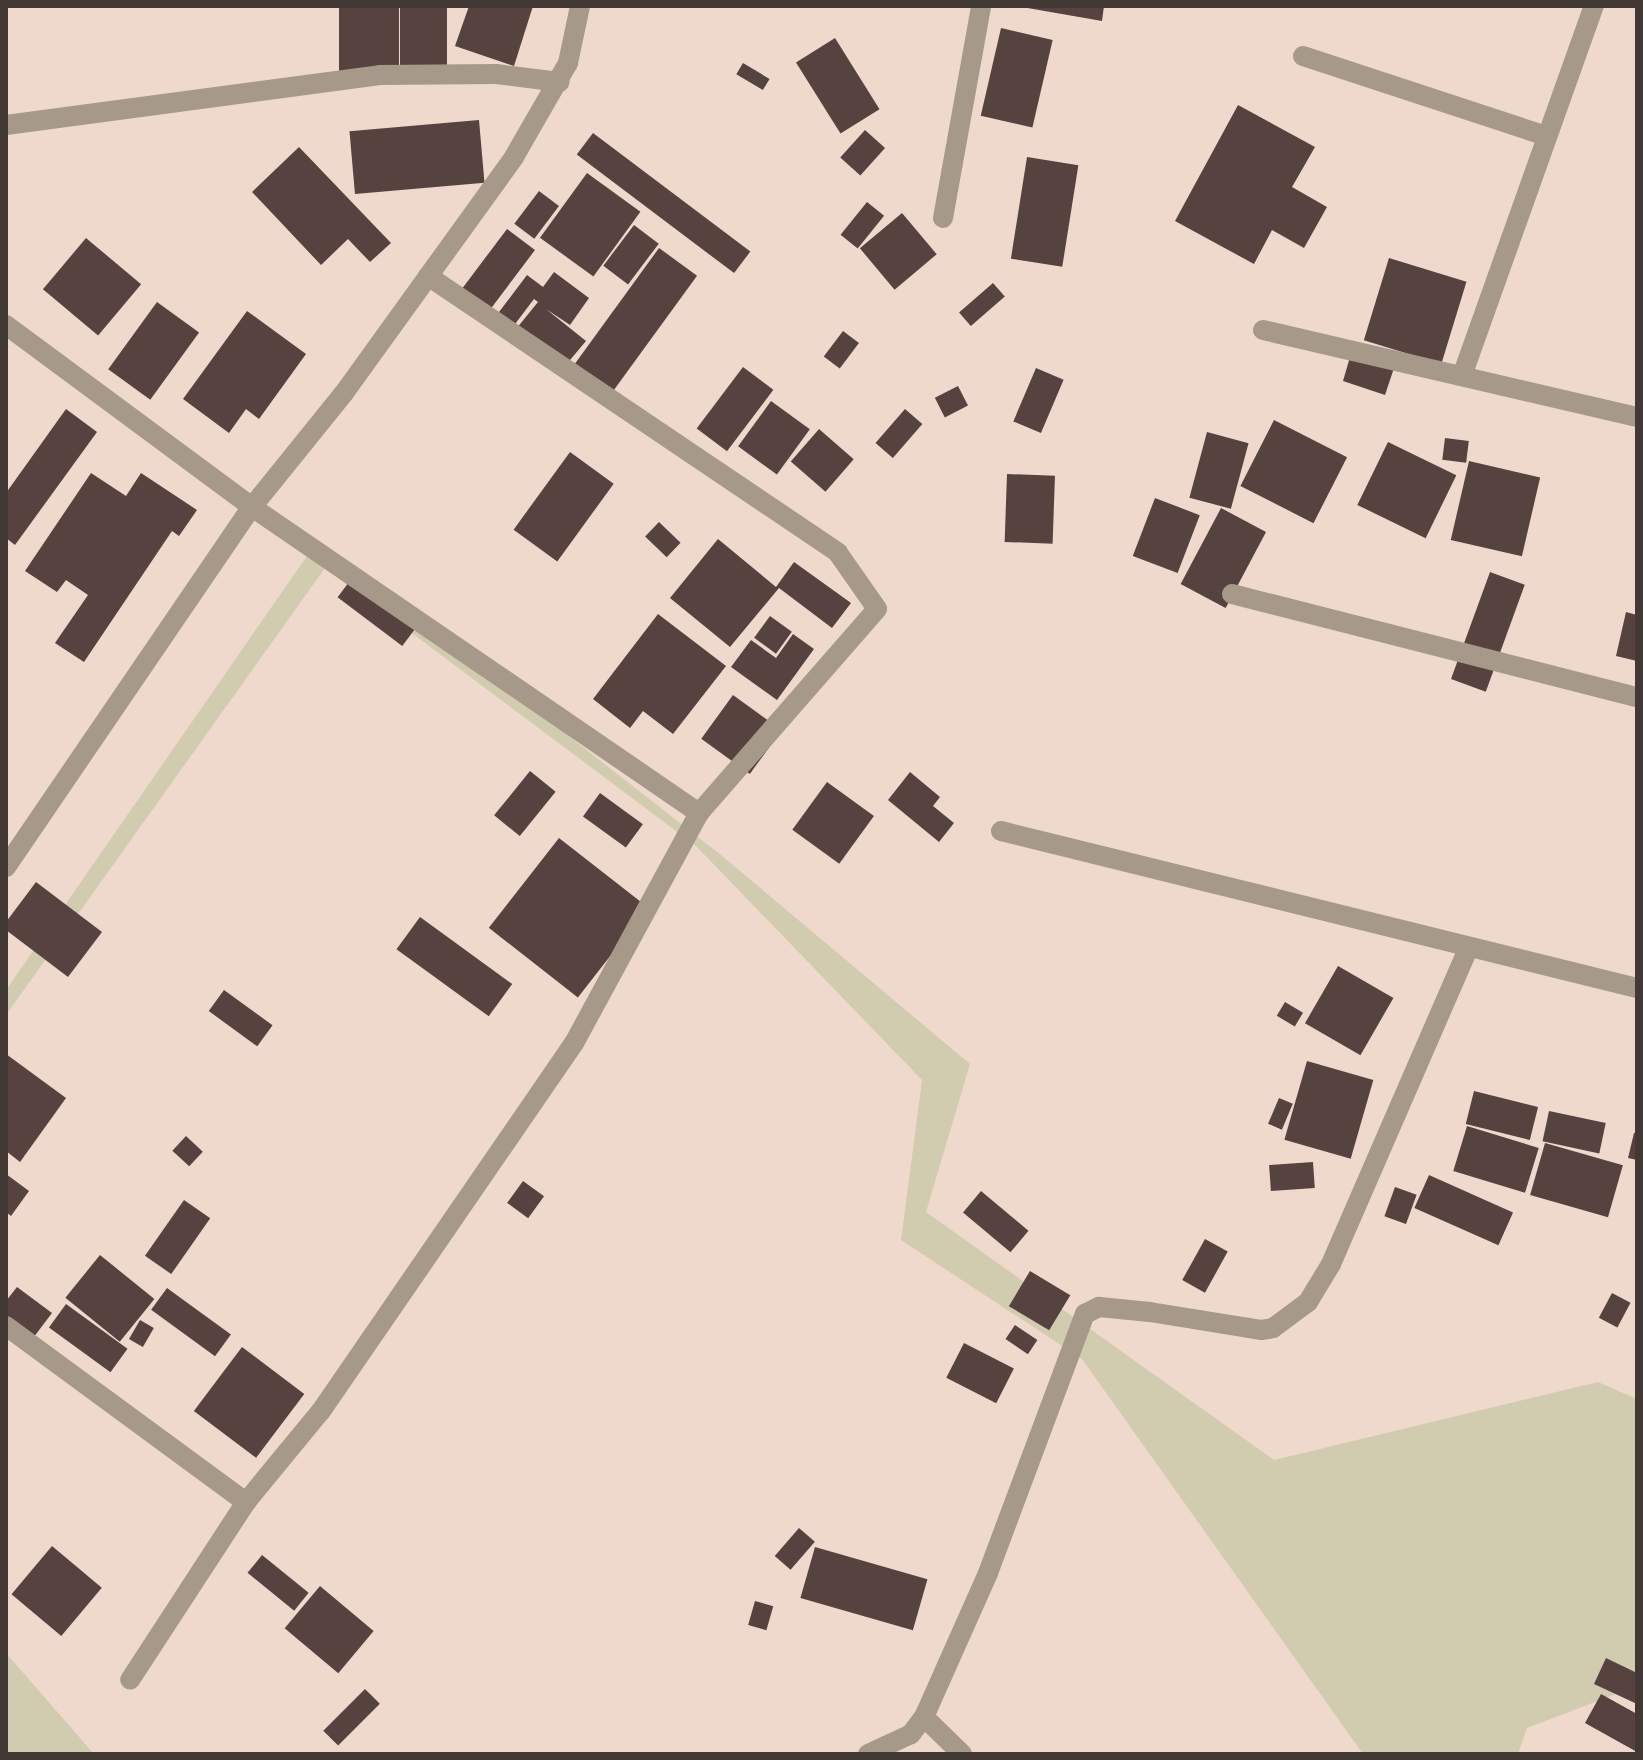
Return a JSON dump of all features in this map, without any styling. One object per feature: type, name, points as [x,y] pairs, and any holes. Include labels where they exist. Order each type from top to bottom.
[{"type":"street","points":[[6,867],[252,507],[344,393],[514,157],[559,82],[580,6]]},
{"type":"street","points":[[943,218],[981,6]]},
{"type":"street","points":[[1462,376],[1594,6]]},
{"type":"street","points":[[1303,56],[1547,136]]},
{"type":"street","points":[[6,125],[380,75],[496,74],[559,82]]},
{"type":"street","points":[[130,1680],[246,1502],[320,1412],[574,1043],[699,813],[877,609],[838,553],[428,276]]},
{"type":"street","points":[[6,325],[252,507],[699,813]]},
{"type":"street","points":[[1263,330],[1637,417]]},
{"type":"street","points":[[1232,594],[1637,697]]},
{"type":"street","points":[[1001,831],[1637,988]]},
{"type":"street","points":[[868,1754],[896,1748],[924,1717],[988,1573],[1085,1314],[1099,1307],[1137,1310],[1261,1330],[1273,1328],[1308,1302],[1331,1264],[1469,947]]},
{"type":"street","points":[[6,1326],[246,1502]]},
{"type":"street","points":[[924,1717],[962,1754]]},
{"type":"shaded area","points":[[318,540],[721,855],[970,1064],[926,1212],[1274,1460],[1598,1382],[1637,1399],[1637,1686],[1527,1728],[1518,1754],[1363,1754],[1082,1359],[901,1240],[922,1080],[696,846],[325,568],[6,1015],[6,990]]},
{"type":"shaded area","points":[[6,1653],[94,1754],[6,1754]]},
{"type":"building","points":[[339,6],[399,6],[399,71],[339,71]]},
{"type":"building","points":[[400,6],[447,6],[447,78],[400,78]]},
{"type":"building","points":[[469,6],[533,6],[514,66],[455,46]]},
{"type":"building","points":[[1016,6],[1104,6],[1102,21]]},
{"type":"building","points":[[1001,28],[1053,40],[1032,128],[981,116]]},
{"type":"building","points":[[835,38],[880,109],[841,134],[796,62]]},
{"type":"building","points":[[743,63],[770,79],[763,90],[736,74]]},
{"type":"building","points":[[1238,105],[1315,147],[1292,187],[1327,207],[1304,248],[1272,230],[1254,264],[1175,221]]},
{"type":"building","points":[[479,120],[484,183],[355,194],[349,131]]},
{"type":"building","points":[[865,130],[885,148],[860,176],[840,157]]},
{"type":"building","points":[[593,133],[750,252],[734,273],[577,155]]},
{"type":"building","points":[[299,147],[391,243],[370,262],[348,239],[321,265],[252,192]]},
{"type":"building","points":[[1027,157],[1078,165],[1062,267],[1011,259]]},
{"type":"building","points":[[587,173],[640,212],[593,277],[540,238]]},
{"type":"building","points":[[539,191],[559,206],[534,239],[514,224]]},
{"type":"building","points":[[867,202],[884,216],[858,248],[841,235]]},
{"type":"building","points":[[902,213],[937,254],[895,290],[860,248]]},
{"type":"building","points":[[634,225],[659,244],[628,284],[603,266]]},
{"type":"building","points":[[507,229],[535,250],[483,319],[455,298]]},
{"type":"building","points":[[86,238],[141,284],[98,336],[43,289]]},
{"type":"building","points":[[659,248],[697,276],[605,402],[567,374]]},
{"type":"building","points":[[1389,258],[1466,282],[1441,364],[1364,340]]},
{"type":"building","points":[[554,272],[589,298],[570,325],[546,309],[586,341],[560,372],[512,334],[538,302],[534,299],[509,332],[493,320],[527,275],[543,287]]},
{"type":"building","points":[[993,283],[1005,297],[971,326],[959,313]]},
{"type":"building","points":[[157,302],[199,333],[150,400],[108,369]]},
{"type":"building","points":[[247,311],[306,354],[259,419],[246,409],[229,433],[183,399]]},
{"type":"building","points":[[843,331],[859,343],[840,369],[824,357]]},
{"type":"building","points":[[1398,356],[1385,395],[1343,381],[1350,357]]},
{"type":"building","points":[[743,367],[773,390],[727,451],[697,428]]},
{"type":"building","points":[[1036,368],[1064,380],[1041,433],[1013,421]]},
{"type":"building","points":[[958,386],[968,406],[945,417],[935,398]]},
{"type":"building","points":[[771,401],[810,429],[777,475],[738,446]]},
{"type":"building","points":[[66,409],[97,432],[15,545],[6,538],[6,493]]},
{"type":"building","points":[[905,409],[922,424],[893,458],[875,443]]},
{"type":"building","points":[[1274,420],[1347,457],[1313,523],[1240,486]]},
{"type":"building","points":[[819,429],[854,459],[826,492],[791,461]]},
{"type":"building","points":[[1207,432],[1249,443],[1231,509],[1189,498]]},
{"type":"building","points":[[1445,438],[1469,441],[1466,463],[1442,460]]},
{"type":"building","points":[[1388,442],[1456,475],[1426,538],[1357,505]]},
{"type":"building","points":[[570,452],[614,484],[557,561],[514,530]]},
{"type":"building","points":[[1469,461],[1540,477],[1522,556],[1451,540]]},
{"type":"building","points":[[91,473],[126,496],[141,473],[197,510],[179,536],[172,531],[84,662],[55,643],[88,595],[66,580],[57,592],[25,571]]},
{"type":"building","points":[[1007,474],[1055,476],[1053,544],[1005,542]]},
{"type":"building","points":[[1155,498],[1200,515],[1178,573],[1133,556]]},
{"type":"building","points":[[1221,508],[1266,532],[1226,608],[1181,584]]},
{"type":"building","points":[[659,522],[681,543],[667,557],[645,536]]},
{"type":"building","points":[[718,539],[776,587],[794,562],[851,603],[832,628],[779,588],[730,647],[670,598]]},
{"type":"building","points":[[1490,572],[1525,585],[1486,692],[1451,679]]},
{"type":"building","points":[[352,578],[417,627],[402,646],[338,597]]},
{"type":"building","points":[[1626,612],[1637,615],[1637,661],[1616,656]]},
{"type":"building","points":[[658,614],[726,666],[673,734],[643,711],[630,728],[593,699]]},
{"type":"building","points":[[770,616],[792,632],[776,654],[754,638]]},
{"type":"building","points":[[793,634],[814,649],[777,700],[731,667],[751,640],[776,658]]},
{"type":"building","points":[[733,695],[782,730],[750,774],[701,739]]},
{"type":"building","points":[[530,771],[556,792],[520,836],[494,815]]},
{"type":"building","points":[[910,772],[940,797],[933,806],[954,823],[939,842],[888,800]]},
{"type":"building","points":[[827,782],[874,816],[839,864],[792,830]]},
{"type":"building","points":[[600,793],[643,824],[626,848],[583,816]]},
{"type":"building","points":[[559,838],[648,908],[578,997],[489,928]]},
{"type":"building","points":[[36,882],[102,932],[68,977],[6,930],[6,922]]},
{"type":"building","points":[[420,917],[512,984],[489,1016],[396,949]]},
{"type":"building","points":[[1338,966],[1393,998],[1360,1055],[1305,1023]]},
{"type":"building","points":[[224,990],[273,1025],[257,1046],[209,1011]]},
{"type":"building","points":[[1285,1002],[1303,1013],[1295,1027],[1277,1016]]},
{"type":"building","points":[[6,1054],[66,1098],[20,1162],[6,1151]]},
{"type":"building","points":[[1307,1061],[1373,1080],[1351,1159],[1284,1140]]},
{"type":"building","points":[[1474,1091],[1538,1107],[1530,1140],[1466,1124]]},
{"type":"building","points":[[1279,1098],[1293,1104],[1282,1130],[1268,1124]]},
{"type":"building","points":[[1549,1111],[1606,1123],[1599,1153],[1543,1141]]},
{"type":"building","points":[[1467,1126],[1539,1148],[1525,1193],[1453,1171]]},
{"type":"building","points":[[1634,1133],[1637,1133],[1637,1160],[1628,1158]]},
{"type":"building","points":[[186,1136],[203,1152],[189,1166],[172,1151]]},
{"type":"building","points":[[1545,1143],[1623,1165],[1608,1217],[1530,1195]]},
{"type":"building","points":[[1313,1162],[1315,1188],[1271,1191],[1269,1165]]},
{"type":"building","points":[[6,1174],[29,1191],[11,1216],[6,1212]]},
{"type":"building","points":[[1429,1175],[1513,1212],[1498,1245],[1414,1208]]},
{"type":"building","points":[[523,1181],[544,1196],[528,1218],[507,1203]]},
{"type":"building","points":[[1395,1187],[1417,1195],[1406,1224],[1384,1216]]},
{"type":"building","points":[[981,1191],[1028,1231],[1010,1252],[963,1212]]},
{"type":"building","points":[[184,1200],[210,1218],[171,1274],[145,1256]]},
{"type":"building","points":[[1205,1239],[1228,1252],[1205,1293],[1182,1280]]},
{"type":"building","points":[[100,1255],[154,1299],[120,1342],[65,1298]]},
{"type":"building","points":[[1030,1271],[1070,1295],[1049,1330],[1009,1306]]},
{"type":"building","points":[[17,1287],[52,1313],[24,1350],[6,1337],[6,1301]]},
{"type":"building","points":[[167,1288],[231,1334],[215,1356],[151,1310]]},
{"type":"building","points":[[1612,1293],[1631,1303],[1617,1328],[1599,1318]]},
{"type":"building","points":[[66,1304],[127,1349],[110,1372],[49,1327]]},
{"type":"building","points":[[140,1320],[154,1328],[143,1347],[129,1339]]},
{"type":"building","points":[[1015,1325],[1037,1340],[1028,1354],[1005,1339]]},
{"type":"building","points":[[964,1343],[1014,1368],[996,1403],[946,1378]]},
{"type":"building","points":[[242,1347],[304,1394],[256,1458],[194,1411]]},
{"type":"building","points":[[799,1528],[815,1542],[791,1570],[775,1556]]},
{"type":"building","points":[[52,1546],[102,1588],[61,1636],[12,1594]]},
{"type":"building","points":[[815,1547],[927,1579],[913,1630],[800,1598]]},
{"type":"building","points":[[262,1555],[309,1593],[294,1611],[248,1573]]},
{"type":"building","points":[[320,1586],[374,1631],[338,1673],[285,1628]]},
{"type":"building","points":[[755,1601],[773,1606],[766,1630],[748,1625]]},
{"type":"building","points":[[1606,1658],[1637,1673],[1637,1704],[1594,1684]]},
{"type":"building","points":[[365,1689],[380,1704],[338,1746],[323,1731]]},
{"type":"building","points":[[1601,1694],[1637,1714],[1637,1752],[1585,1723]]}]
